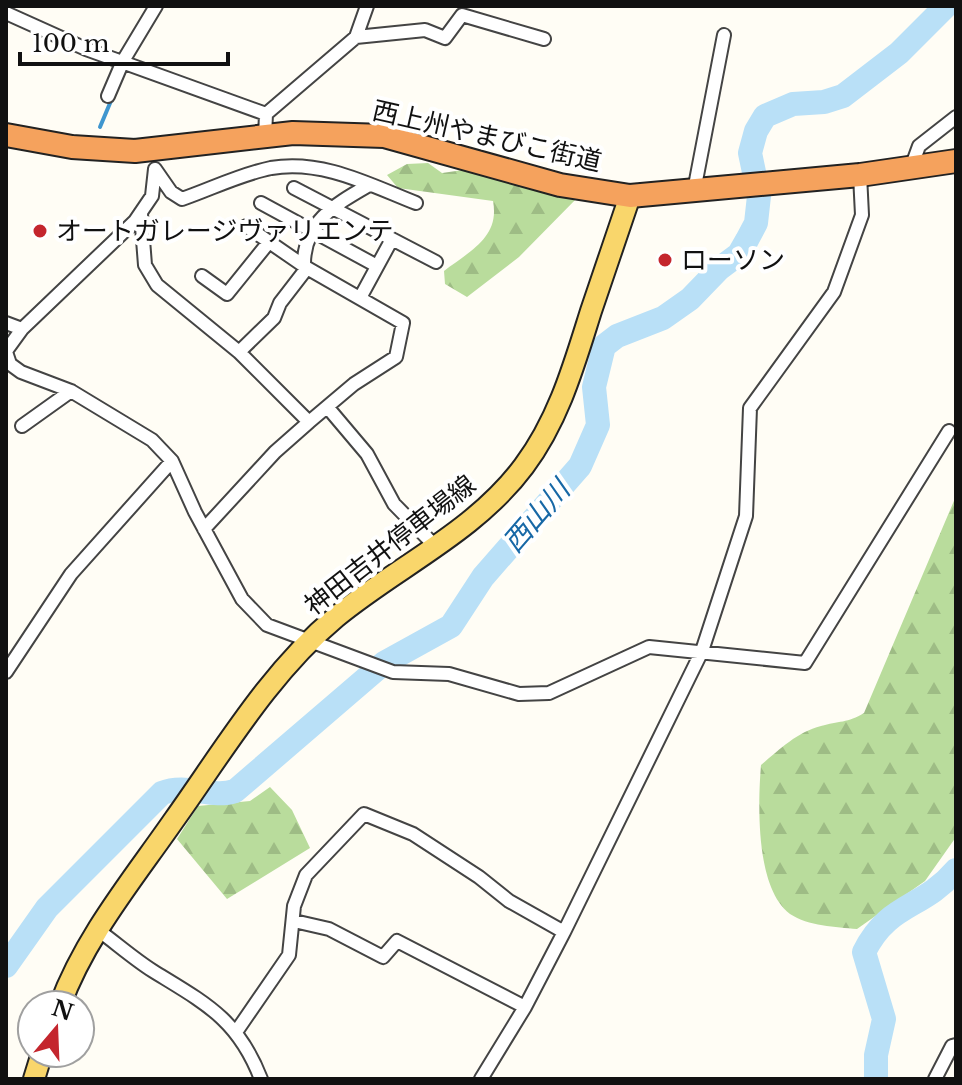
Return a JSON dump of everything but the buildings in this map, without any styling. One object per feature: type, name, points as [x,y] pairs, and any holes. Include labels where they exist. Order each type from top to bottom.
[{"type":"highway","name":"西上州やまびこ街道","points":[[6,135],[156,159],[265,137],[321,133],[384,136],[560,185],[630,196],[860,175],[956,161]]},
{"type":"main road","name":"神田吉井停車場線","points":[[68,989],[98,930],[260,697],[310,641],[366,594],[437,548],[484,509],[523,467],[553,421],[630,196]]},
{"type":"street","points":[[108,96],[123,61],[156,6]]},
{"type":"street","points":[[265,137],[266,114],[356,37],[367,6]]},
{"type":"street","points":[[6,13],[266,114]]},
{"type":"street","points":[[356,37],[425,30],[445,38],[462,15],[544,39]]},
{"type":"street","points":[[694,191],[724,35]]},
{"type":"street","points":[[911,168],[919,146],[956,117]]},
{"type":"street","points":[[156,159],[171,192],[182,199],[271,168],[325,169],[416,203]]},
{"type":"street","points":[[156,159],[152,196],[141,214],[22,329],[6,351],[10,364],[21,372],[71,391],[152,440],[172,461],[204,529],[252,613],[267,625],[393,672],[449,674],[519,694],[549,693],[649,647],[805,663],[949,431]]},
{"type":"street","points":[[481,1079],[525,1007],[564,932],[702,651],[746,516],[750,408],[834,292],[862,215],[860,175]]},
{"type":"street","points":[[239,352],[274,318],[280,303],[306,267],[304,253],[312,232],[330,207],[369,185]]},
{"type":"street","points":[[294,188],[436,262]]},
{"type":"street","points":[[261,203],[377,266]]},
{"type":"street","points":[[141,214],[145,265],[157,285],[239,352],[309,422]]},
{"type":"street","points":[[204,529],[275,452],[329,409],[354,384],[396,357],[403,323],[306,267],[246,226]]},
{"type":"street","points":[[360,298],[392,239]]},
{"type":"street","points":[[202,276],[227,294],[269,242]]},
{"type":"street","points":[[6,323],[22,329]]},
{"type":"street","points":[[22,426],[71,391]]},
{"type":"street","points":[[329,409],[367,454],[394,504],[437,548]]},
{"type":"street","points":[[6,672],[71,574],[172,461]]},
{"type":"street","points":[[236,1032],[289,955],[294,906],[306,875],[364,814],[413,834],[479,877],[509,901],[564,932]]},
{"type":"street","points":[[294,921],[329,929],[383,957],[397,941],[525,1007]]},
{"type":"street","points":[[98,930],[151,970],[215,1010],[236,1032],[261,1079]]},
{"type":"street","points":[[935,1079],[952,1046],[956,1045]]},
{"type":"green space","points":[[428,163],[442,173],[463,170],[579,196],[519,257],[467,297],[445,284],[444,271],[473,250],[487,234],[494,214],[493,201],[398,188],[387,175],[407,164]]},
{"type":"green space","points":[[956,496],[956,837],[925,881],[857,929],[805,921],[790,914],[770,885],[761,844],[761,765],[804,733],[864,713]]},
{"type":"green space","points":[[270,787],[292,810],[310,848],[227,899],[177,839],[198,806],[250,801]]},
{"type":"waterway","name":"西山川","points":[[6,966],[47,908],[162,793],[171,790],[235,791],[384,663],[451,626],[483,577],[580,466],[598,425],[594,387],[604,346],[617,336],[663,318],[690,299],[719,269],[739,254],[756,223],[759,196],[750,153],[756,131],[765,116],[793,104],[824,102],[843,96],[899,53],[946,6]]},
{"type":"waterway","points":[[100,127],[113,96]]},
{"type":"waterway","points":[[876,1079],[876,1055],[884,1019],[864,952],[884,924],[931,893],[956,870]]},
{"type":"place","name":"オートガレージヴァリエンテ","points":[[40,231]]},
{"type":"place","name":"ローソン","points":[[665,260]]}]
